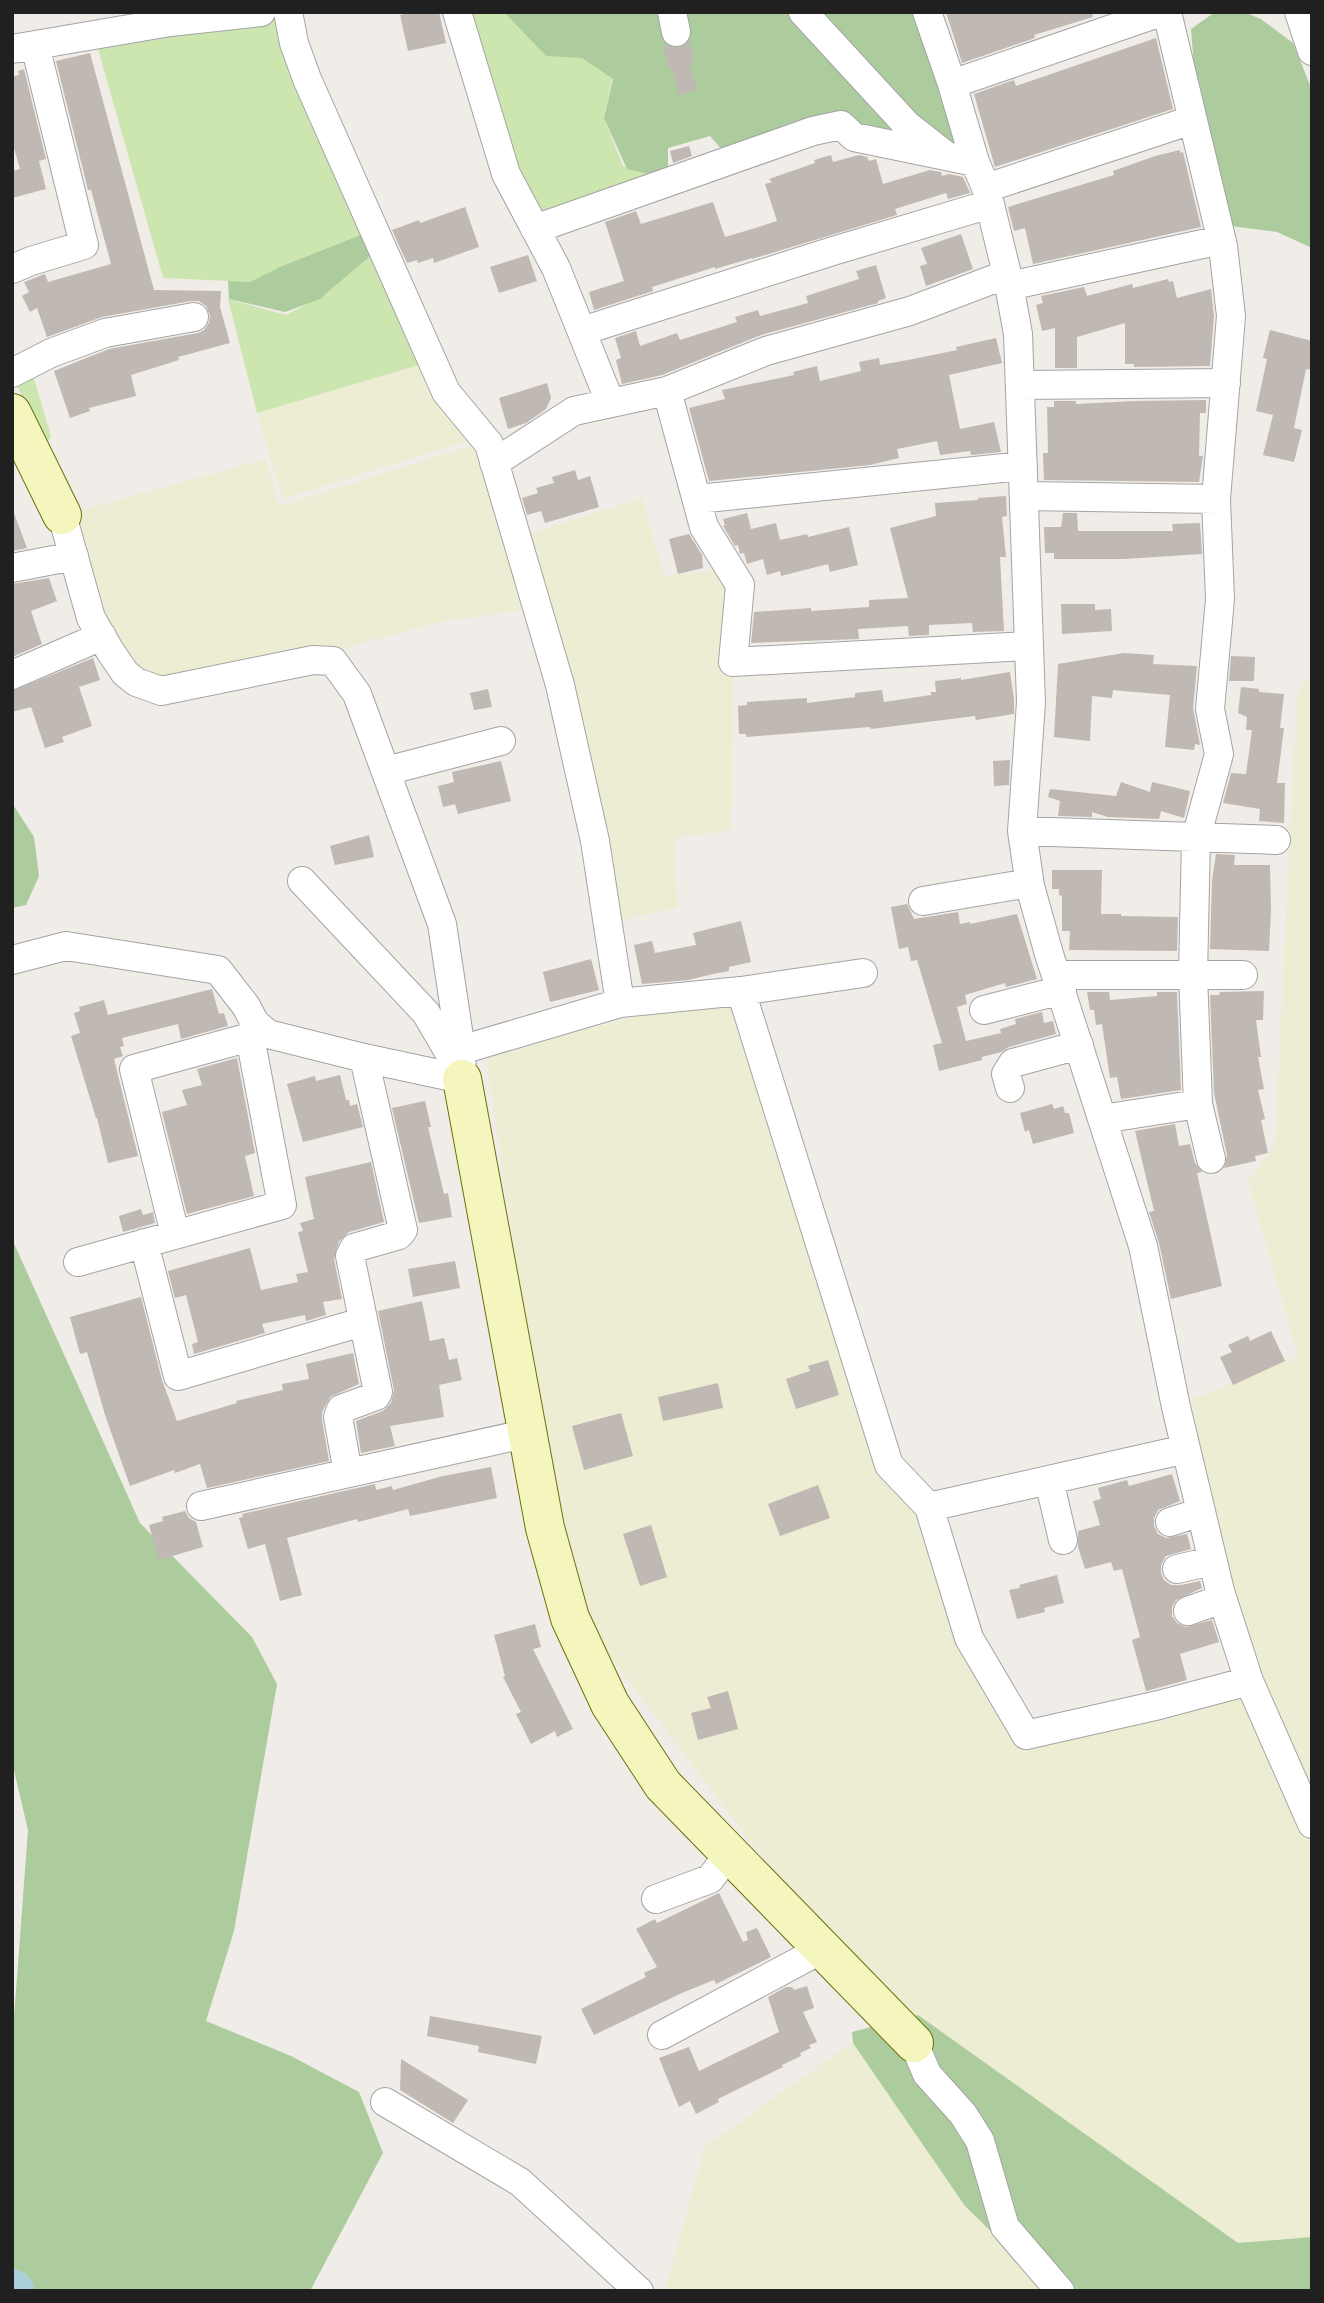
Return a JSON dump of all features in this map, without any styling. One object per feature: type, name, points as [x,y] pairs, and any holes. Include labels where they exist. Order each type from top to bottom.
[{"type":"street","points":[[12,269],[84,245],[24,47],[170,22],[261,12]]},
{"type":"street","points":[[288,12],[307,79],[446,392],[489,444],[560,685],[595,841],[620,1003]]},
{"type":"street","points":[[457,12],[506,174],[556,268],[610,402]]},
{"type":"street","points":[[803,12],[907,125],[962,160],[988,196],[1018,334],[1031,702],[1023,831],[1030,883],[1143,1246],[1186,1449],[1222,1599],[1249,1681],[1312,1824]]},
{"type":"street","points":[[928,12],[952,84],[962,160]]},
{"type":"street","points":[[952,84],[1161,12]]},
{"type":"street","points":[[1167,12],[1222,240],[1231,316],[1219,441],[1216,499],[1220,599],[1210,709],[1219,754],[1196,838],[1192,975],[1198,1104],[1211,1159]]},
{"type":"street","points":[[1299,12],[1312,51]]},
{"type":"street","points":[[582,331],[833,251],[1192,120]]},
{"type":"street","points":[[535,229],[813,131],[841,125],[854,137],[962,160]]},
{"type":"street","points":[[494,463],[574,411],[667,391],[766,351],[910,311],[1008,280],[1222,240]]},
{"type":"street","points":[[12,373],[51,353],[105,333],[194,317]]},
{"type":"street","points":[[1020,385],[1226,383]]},
{"type":"street","points":[[667,391],[704,527],[740,584],[733,662],[1029,646]]},
{"type":"street","points":[[12,413],[62,514],[91,618],[125,673],[136,682],[161,691],[313,660],[333,661],[357,694],[442,924],[461,1067],[545,1528],[570,1618],[610,1703],[663,1784],[914,2043],[927,2074],[963,2115],[980,2141],[1005,2227],[1060,2291]]},
{"type":"street","points":[[697,499],[1023,466]]},
{"type":"street","points":[[1024,496],[1216,499]]},
{"type":"street","points":[[12,568],[74,556]]},
{"type":"street","points":[[12,675],[102,636]]},
{"type":"street","points":[[386,771],[501,741]]},
{"type":"street","points":[[1023,831],[1276,841]]},
{"type":"street","points":[[302,881],[426,1013],[461,1067]]},
{"type":"street","points":[[923,901],[1030,883]]},
{"type":"street","points":[[12,960],[66,946],[218,970],[246,1006],[253,1030],[282,1205],[78,1262]]},
{"type":"street","points":[[175,1234],[134,1069],[253,1030],[364,1058],[461,1067],[620,1003],[741,991],[863,972]]},
{"type":"street","points":[[984,1010],[1060,982],[1243,975]]},
{"type":"street","points":[[741,991],[889,1465],[929,1507],[969,1637],[1026,1735],[1159,1705],[1249,1681]]},
{"type":"street","points":[[1010,1088],[1006,1074],[1013,1063],[1079,1045]]},
{"type":"street","points":[[348,1473],[338,1417],[341,1409],[376,1396],[377,1392],[350,1256],[354,1248],[400,1235],[403,1230],[364,1058]]},
{"type":"street","points":[[1102,1119],[1198,1104]]},
{"type":"street","points":[[144,1243],[178,1376],[362,1322]]},
{"type":"street","points":[[201,1506],[529,1433]]},
{"type":"street","points":[[929,1507],[1186,1449]]},
{"type":"street","points":[[1049,1480],[1063,1539]]},
{"type":"street","points":[[1170,1522],[1201,1513]]},
{"type":"street","points":[[1177,1569],[1212,1560]]},
{"type":"street","points":[[1188,1611],[1222,1599]]},
{"type":"street","points":[[656,1899],[710,1879],[729,1854]]},
{"type":"street","points":[[662,2035],[822,1949]]},
{"type":"street","points":[[385,2102],[520,2182],[639,2291]]},
{"type":"green space","points":[[458,12],[506,12],[613,75],[604,118],[623,166],[668,178],[538,227]]},
{"type":"green space","points":[[504,12],[913,12],[968,161],[841,125],[731,160],[710,136],[668,148],[668,178],[627,169],[604,118],[613,79],[582,58],[546,56]]},
{"type":"green space","points":[[1215,12],[1244,12],[1261,19],[1293,43],[1312,90],[1312,248],[1277,232],[1230,226],[1197,104],[1191,29]]},
{"type":"green space","points":[[282,18],[368,232],[250,282],[163,278],[96,42]]},
{"type":"green space","points":[[368,232],[372,244],[369,257],[320,299],[285,312],[229,299],[228,281],[250,282],[280,267]]},
{"type":"green space","points":[[370,252],[422,364],[257,413],[228,299],[286,315],[329,292]]},
{"type":"green space","points":[[422,364],[473,439],[283,499],[257,413]]},
{"type":"green space","points":[[32,372],[51,436],[47,444],[15,382]]},
{"type":"green space","points":[[480,443],[529,601],[523,610],[440,622],[359,644],[313,660],[161,691],[118,652],[92,585],[76,512],[265,459],[280,506]]},
{"type":"green space","points":[[642,498],[664,576],[725,569],[735,586],[731,830],[675,838],[677,908],[615,921],[524,536]]},
{"type":"green space","points":[[1312,675],[1312,2237],[1238,2243],[873,2001],[565,1598],[486,1054],[741,991],[892,1468],[932,1506],[1026,1734],[1249,1680],[1191,1400],[1298,1356],[1248,1181],[1275,1145],[1297,693]]},
{"type":"green space","points":[[12,803],[34,837],[39,876],[26,905],[12,908]]},
{"type":"green space","points":[[12,1239],[140,1523],[252,1637],[277,1684],[234,1931],[206,2021],[291,2056],[359,2092],[383,2153],[310,2291],[12,2291],[12,2044],[28,1830],[12,1762]]},
{"type":"green space","points":[[918,2015],[1238,2243],[1312,2237],[1312,2291],[1052,2291],[965,2206],[853,2043],[852,2032]]},
{"type":"green space","points":[[853,2042],[965,2206],[1064,2291],[665,2291],[705,2147]]},
{"type":"building","points":[[439,12],[446,43],[408,51],[400,15]]},
{"type":"building","points":[[946,12],[1092,12],[1093,17],[1034,35],[1035,38],[962,63]]},
{"type":"building","points":[[1156,38],[1173,109],[995,167],[974,94],[1014,80],[1016,86]]},
{"type":"building","points":[[689,41],[695,62],[689,63],[697,90],[679,95],[672,68],[669,69],[662,47],[680,48]]},
{"type":"building","points":[[90,53],[154,290],[221,291],[220,307],[230,343],[178,357],[179,360],[131,375],[136,396],[89,408],[90,411],[70,418],[54,371],[109,349],[198,333],[209,323],[210,315],[206,306],[199,301],[191,301],[102,317],[47,337],[37,308],[30,312],[22,296],[29,292],[24,282],[45,274],[48,282],[111,264],[91,190],[88,190],[56,61]]},
{"type":"building","points":[[24,69],[46,159],[39,161],[46,189],[12,198],[12,171],[20,169],[12,141],[12,77],[19,75],[18,71]]},
{"type":"building","points":[[689,146],[692,156],[673,163],[670,151]]},
{"type":"building","points":[[1180,150],[1180,153],[1183,152],[1201,227],[1033,264],[1025,228],[1014,231],[1008,207],[1114,175],[1113,171]]},
{"type":"building","points":[[831,155],[833,162],[859,155],[867,157],[869,161],[876,159],[883,184],[930,170],[941,172],[942,176],[949,174],[963,177],[970,193],[948,199],[946,193],[895,209],[897,215],[752,259],[715,267],[652,287],[653,291],[594,310],[589,292],[624,281],[605,222],[636,211],[641,224],[713,202],[725,237],[752,229],[777,221],[765,184],[772,182],[769,179]]},
{"type":"building","points":[[465,207],[479,247],[434,263],[433,258],[407,263],[392,230]]},
{"type":"building","points":[[961,234],[973,269],[926,286],[920,266],[927,264],[921,248]]},
{"type":"building","points":[[528,255],[537,281],[499,293],[490,267]]},
{"type":"building","points":[[876,265],[886,298],[878,303],[761,335],[662,375],[622,384],[616,360],[621,358],[615,338],[636,331],[640,346],[677,333],[680,340],[737,322],[735,317],[758,310],[760,316],[808,303],[806,296],[859,279],[856,271]]},
{"type":"building","points":[[1168,279],[1169,282],[1173,281],[1177,298],[1211,289],[1214,316],[1210,366],[1134,367],[1134,364],[1125,364],[1125,323],[1077,337],[1077,368],[1055,368],[1055,328],[1042,331],[1036,305],[1043,303],[1041,296],[1084,287],[1087,296],[1132,284],[1133,288]]},
{"type":"building","points":[[1270,330],[1312,341],[1312,370],[1306,369],[1294,428],[1302,430],[1294,462],[1263,455],[1273,415],[1256,411],[1267,359],[1263,358]]},
{"type":"building","points":[[996,338],[1002,363],[949,375],[960,429],[994,422],[1001,452],[971,455],[970,451],[940,455],[937,441],[897,449],[899,458],[870,465],[709,481],[689,408],[725,399],[722,390],[794,375],[793,372],[817,366],[820,381],[861,371],[859,362],[879,358],[880,365],[957,350],[956,347]]},
{"type":"building","points":[[547,383],[551,398],[546,409],[526,423],[508,429],[499,398]]},
{"type":"building","points":[[1206,400],[1206,413],[1200,413],[1199,456],[1203,456],[1199,482],[1044,480],[1043,453],[1048,453],[1047,407],[1054,407],[1054,401],[1076,401],[1076,404]]},
{"type":"building","points":[[575,470],[578,480],[590,476],[599,507],[545,523],[541,511],[527,515],[522,498],[538,493],[536,488],[554,483],[552,477]]},
{"type":"building","points":[[1006,496],[1007,516],[1002,517],[1006,557],[1000,557],[1004,631],[973,632],[972,623],[929,625],[929,635],[909,636],[908,626],[858,629],[859,639],[751,643],[754,612],[869,607],[869,600],[908,598],[890,528],[936,516],[935,503]]},
{"type":"building","points":[[14,513],[27,548],[12,551],[12,514]]},
{"type":"building","points":[[747,513],[751,529],[776,523],[780,540],[807,534],[808,537],[849,527],[858,565],[830,572],[828,564],[781,576],[780,571],[767,575],[763,559],[747,564],[744,553],[740,554],[738,545],[735,546],[723,526],[723,519]]},
{"type":"building","points":[[1063,513],[1077,513],[1078,531],[1173,531],[1172,524],[1200,523],[1202,554],[1125,559],[1054,559],[1054,553],[1045,553],[1044,527],[1061,527]]},
{"type":"building","points":[[689,534],[702,555],[703,568],[678,574],[669,539]]},
{"type":"building","points":[[49,578],[57,601],[31,611],[42,644],[12,657],[12,584]]},
{"type":"building","points":[[1061,604],[1095,604],[1095,610],[1111,609],[1112,631],[1062,634]]},
{"type":"building","points":[[1124,653],[1154,655],[1153,664],[1197,666],[1193,708],[1200,745],[1195,744],[1194,750],[1165,747],[1170,695],[1113,690],[1112,698],[1092,696],[1090,741],[1054,737],[1058,664]]},
{"type":"building","points":[[1231,656],[1255,657],[1254,681],[1229,681]]},
{"type":"building","points":[[93,658],[100,680],[79,687],[92,726],[62,737],[64,742],[45,748],[31,707],[12,712],[12,691]]},
{"type":"building","points":[[1010,672],[1014,714],[871,729],[746,737],[746,734],[739,734],[738,706],[747,705],[747,702],[807,698],[807,703],[855,697],[855,693],[882,690],[884,702],[931,695],[931,692],[936,692],[935,681],[961,680]]},
{"type":"building","points":[[1241,687],[1284,694],[1280,728],[1284,728],[1277,783],[1285,783],[1284,823],[1259,821],[1260,809],[1223,803],[1231,773],[1246,774],[1252,730],[1246,730],[1247,717],[1238,713]]},
{"type":"building","points":[[488,689],[492,707],[474,710],[470,693]]},
{"type":"building","points":[[1010,760],[1009,785],[994,786],[993,761]]},
{"type":"building","points":[[501,761],[511,801],[458,814],[455,804],[443,807],[438,786],[454,782],[452,772]]},
{"type":"building","points":[[1121,782],[1150,792],[1152,782],[1190,791],[1184,818],[1161,811],[1159,819],[1108,817],[1092,812],[1092,817],[1058,816],[1060,801],[1048,797],[1050,789],[1116,796]]},
{"type":"building","points":[[369,835],[374,857],[335,865],[330,846]]},
{"type":"building","points":[[1216,854],[1235,855],[1234,865],[1270,865],[1269,951],[1210,949],[1212,880]]},
{"type":"building","points":[[1052,870],[1102,870],[1101,914],[1178,917],[1177,951],[1069,950],[1070,931],[1062,931],[1062,896],[1059,895],[1059,889],[1052,889]]},
{"type":"building","points":[[907,904],[914,919],[958,912],[960,924],[1017,914],[1037,979],[1006,987],[1005,983],[965,995],[967,1004],[957,1007],[966,1041],[1001,1033],[1000,1029],[1016,1024],[1015,1019],[1042,1012],[1044,1023],[1053,1021],[1056,1034],[1009,1047],[982,1057],[982,1060],[939,1071],[933,1045],[942,1043],[917,960],[911,961],[908,947],[899,949],[891,907]]},
{"type":"building","points":[[741,921],[751,962],[729,967],[729,971],[688,980],[642,984],[634,945],[652,941],[655,953],[696,945],[693,933]]},
{"type":"building","points":[[591,959],[599,990],[550,1002],[543,972]]},
{"type":"building","points":[[212,989],[219,1014],[224,1013],[228,1026],[181,1039],[178,1024],[122,1038],[124,1046],[120,1047],[123,1056],[114,1059],[138,1156],[108,1163],[71,1036],[80,1033],[74,1013],[80,1011],[79,1007],[104,1000],[108,1015]]},
{"type":"building","points":[[1264,991],[1263,1020],[1256,1020],[1261,1057],[1258,1057],[1264,1089],[1258,1090],[1265,1119],[1261,1120],[1268,1153],[1255,1156],[1256,1161],[1224,1168],[1227,1155],[1214,1093],[1210,995],[1219,995],[1220,992]]},
{"type":"building","points":[[1087,992],[1109,992],[1110,1000],[1157,996],[1157,992],[1177,992],[1181,1090],[1121,1099],[1117,1077],[1110,1078],[1102,1024],[1096,1025]]},
{"type":"building","points":[[237,1058],[255,1153],[245,1156],[254,1196],[187,1214],[162,1112],[187,1105],[182,1090],[202,1085],[197,1069]]},
{"type":"building","points":[[340,1075],[346,1100],[349,1100],[350,1106],[357,1104],[363,1127],[303,1142],[287,1084],[315,1076],[316,1081]]},
{"type":"building","points":[[425,1101],[431,1127],[428,1127],[444,1194],[448,1193],[452,1217],[419,1223],[392,1108]]},
{"type":"building","points":[[1052,1104],[1054,1109],[1063,1106],[1065,1113],[1069,1113],[1074,1133],[1033,1144],[1029,1130],[1025,1132],[1020,1113]]},
{"type":"building","points":[[1175,1124],[1179,1146],[1190,1144],[1195,1163],[1202,1172],[1197,1173],[1222,1286],[1171,1299],[1149,1212],[1154,1211],[1135,1131]]},
{"type":"building","points":[[371,1162],[384,1222],[349,1232],[339,1241],[334,1259],[342,1299],[323,1302],[326,1315],[306,1321],[305,1315],[262,1324],[265,1333],[194,1354],[192,1344],[198,1342],[186,1295],[175,1298],[168,1271],[250,1248],[261,1290],[298,1282],[296,1274],[308,1272],[298,1232],[303,1231],[300,1223],[314,1219],[305,1177]]},
{"type":"building","points":[[141,1209],[143,1215],[153,1212],[155,1223],[123,1232],[119,1216]]},
{"type":"building","points":[[455,1261],[460,1288],[413,1297],[408,1269]]},
{"type":"building","points":[[141,1297],[162,1380],[177,1421],[237,1403],[236,1401],[283,1390],[282,1384],[309,1379],[306,1364],[353,1353],[359,1384],[330,1397],[322,1412],[329,1461],[207,1488],[200,1464],[130,1486],[105,1415],[87,1352],[80,1354],[70,1317]]},
{"type":"building","points":[[422,1301],[430,1341],[444,1338],[449,1360],[457,1358],[462,1380],[439,1385],[444,1417],[390,1426],[395,1446],[361,1453],[356,1421],[383,1411],[391,1403],[394,1390],[378,1311]]},
{"type":"building","points":[[1271,1331],[1285,1361],[1233,1385],[1220,1357],[1232,1352],[1228,1345],[1248,1336],[1250,1341]]},
{"type":"building","points":[[828,1360],[839,1395],[796,1409],[786,1379],[810,1371],[808,1366]]},
{"type":"building","points":[[718,1383],[723,1408],[663,1421],[658,1397]]},
{"type":"building","points":[[621,1413],[633,1456],[584,1470],[572,1426]]},
{"type":"building","points":[[491,1467],[497,1498],[410,1516],[408,1509],[358,1522],[357,1519],[287,1538],[302,1595],[280,1601],[265,1544],[248,1549],[239,1518],[243,1517],[242,1514],[375,1484],[376,1490],[392,1486],[393,1490],[443,1476]]},
{"type":"building","points":[[1172,1474],[1180,1501],[1158,1510],[1154,1526],[1158,1534],[1166,1538],[1187,1534],[1191,1549],[1166,1556],[1161,1565],[1161,1573],[1164,1580],[1171,1585],[1200,1581],[1202,1588],[1176,1600],[1172,1607],[1172,1616],[1177,1623],[1186,1627],[1212,1620],[1219,1642],[1180,1654],[1187,1680],[1146,1691],[1132,1640],[1140,1637],[1122,1569],[1114,1571],[1111,1562],[1085,1569],[1078,1547],[1078,1531],[1100,1525],[1093,1501],[1101,1499],[1098,1488],[1127,1480],[1129,1486]]},
{"type":"building","points":[[818,1485],[830,1518],[780,1536],[768,1504]]},
{"type":"building","points":[[185,1511],[189,1518],[196,1522],[203,1547],[159,1560],[149,1525],[163,1521],[162,1517]]},
{"type":"building","points":[[651,1525],[667,1577],[640,1586],[623,1534]]},
{"type":"building","points":[[1057,1575],[1064,1603],[1044,1608],[1045,1612],[1017,1619],[1009,1590]]},
{"type":"building","points":[[535,1624],[541,1647],[533,1649],[573,1729],[557,1737],[555,1731],[531,1744],[516,1714],[521,1712],[503,1677],[505,1676],[494,1635]]},
{"type":"building","points":[[728,1691],[738,1729],[698,1740],[691,1713],[711,1708],[707,1697]]},
{"type":"building","points":[[719,1893],[743,1942],[748,1940],[746,1932],[757,1928],[771,1957],[716,1984],[714,1980],[684,1992],[594,2035],[581,2009],[646,1977],[644,1973],[657,1967],[636,1929],[655,1919],[657,1923]]},
{"type":"building","points":[[807,1986],[814,2008],[803,2012],[817,2042],[809,2045],[811,2048],[782,2065],[783,2067],[718,2099],[719,2102],[696,2114],[690,2101],[679,2107],[659,2058],[689,2047],[699,2071],[779,2032],[768,1997],[786,1987],[792,1987],[794,1990]]},
{"type":"building","points":[[430,2016],[542,2036],[536,2064],[478,2052],[479,2046],[427,2036]]},
{"type":"building","points":[[401,2059],[468,2100],[453,2123],[400,2090]]}]
